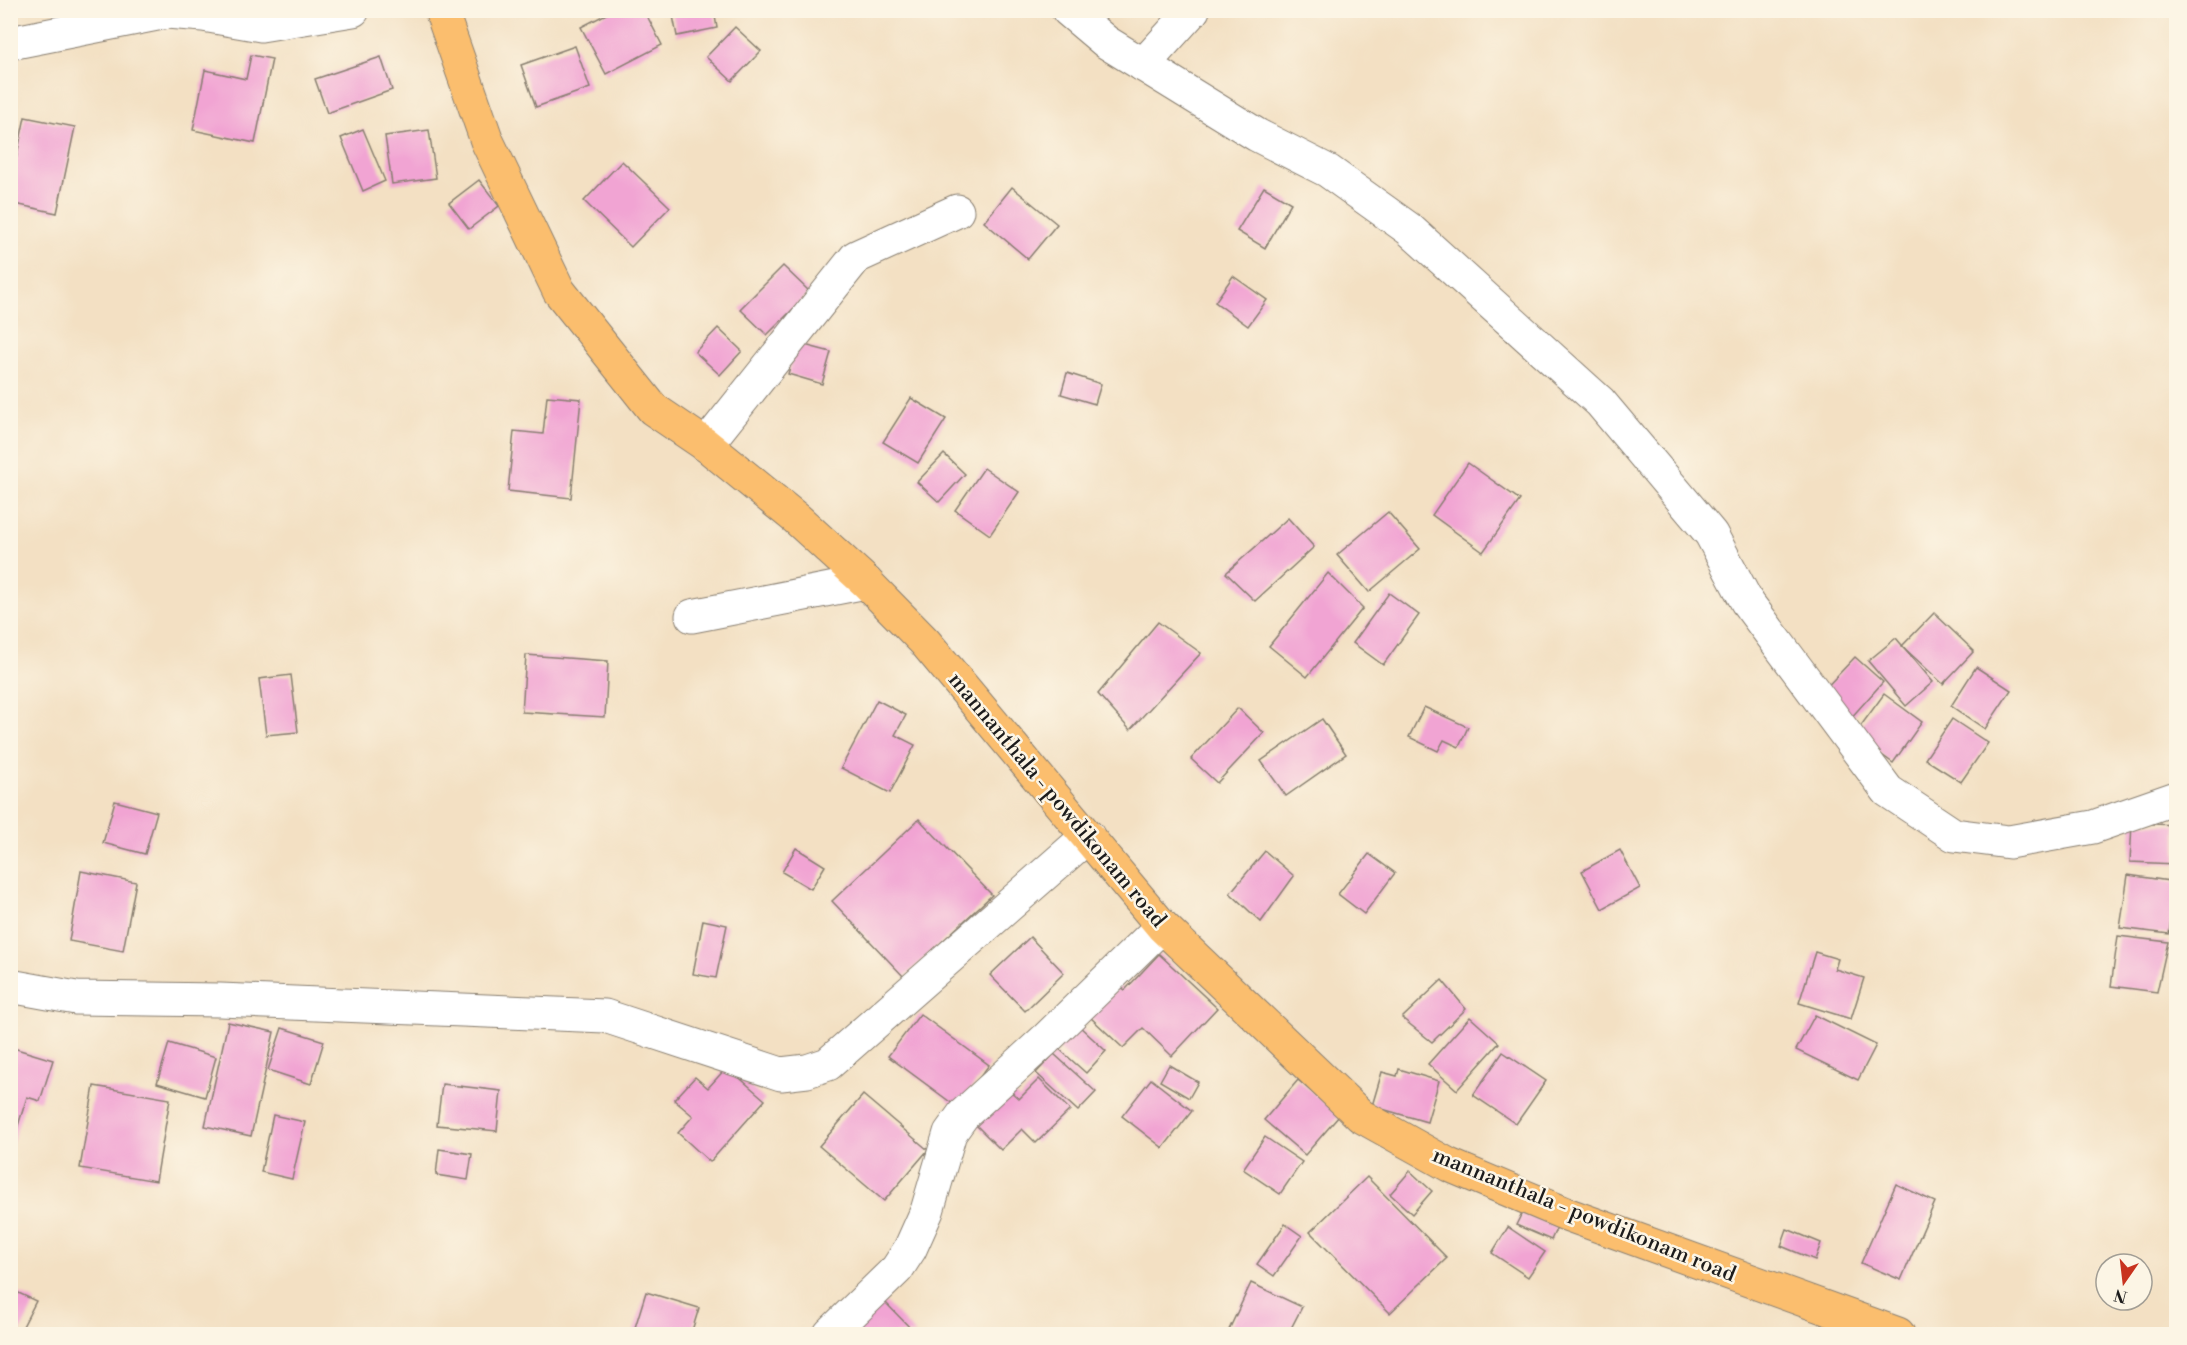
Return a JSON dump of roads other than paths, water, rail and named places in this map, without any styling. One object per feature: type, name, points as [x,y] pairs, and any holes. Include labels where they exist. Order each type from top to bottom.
[{"type":"main road","name":"mannanthala - powdikonam road","points":[[441,10],[487,141],[559,291],[653,409],[706,445],[797,519],[866,582],[925,642],[1162,926],[1361,1116],[1439,1160],[1566,1214],[1898,1335]]},
{"type":"street","points":[[10,44],[167,12],[203,15],[261,26],[353,10]]},
{"type":"street","points":[[1068,10],[1106,42],[1257,135],[1328,171],[1409,229],[1600,402],[1711,534],[1747,602],[1888,791],[1954,835],[2009,842],[2092,826],[2176,798]]},
{"type":"street","points":[[1143,65],[1193,10]]},
{"type":"street","points":[[706,445],[856,257],[957,210]]},
{"type":"street","points":[[692,616],[866,582]]},
{"type":"street","points":[[10,986],[76,998],[220,1000],[605,1016],[781,1074],[807,1071],[828,1064],[1088,836]]},
{"type":"street","points":[[830,1335],[897,1269],[910,1248],[927,1211],[950,1133],[963,1115],[1046,1039],[1162,926]]}]
